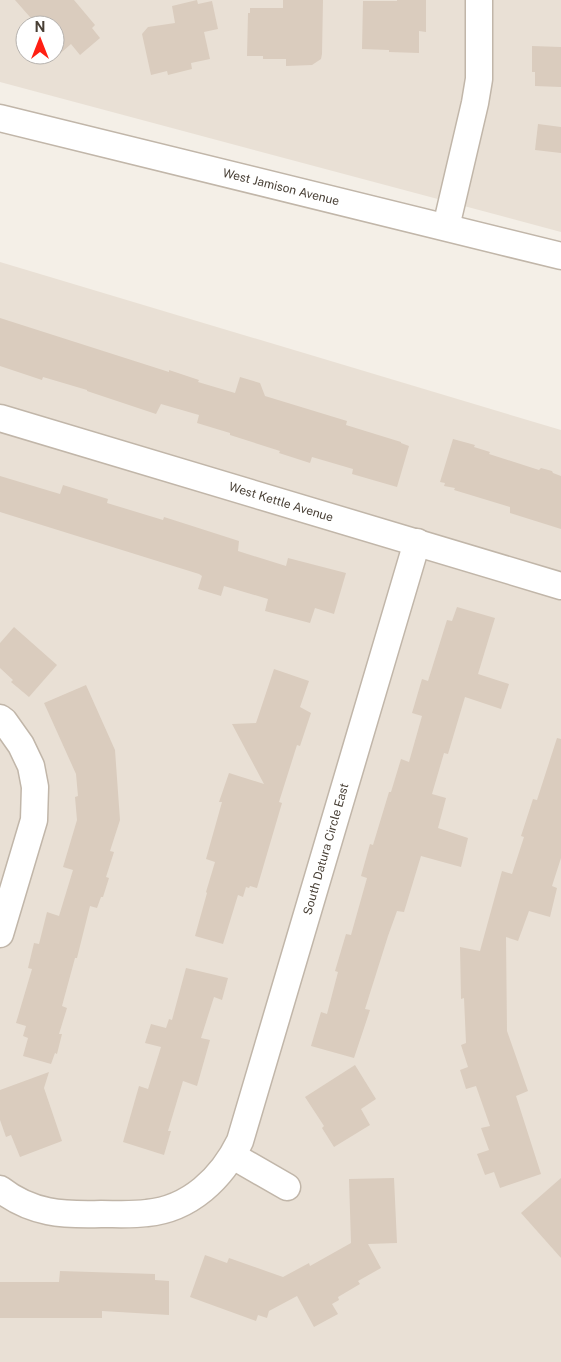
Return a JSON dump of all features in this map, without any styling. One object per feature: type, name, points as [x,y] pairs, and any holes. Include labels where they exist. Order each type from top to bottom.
[{"type":"street","points":[[446,227],[479,79],[479,0]]},
{"type":"street","name":"West Jamison Avenue","points":[[0,118],[561,256]]},
{"type":"street","name":"West Kettle Avenue","points":[[0,418],[561,586]]},
{"type":"street","name":"South Datura Circle East","points":[[0,1189],[27,1206],[63,1214],[147,1213],[161,1211],[184,1202],[202,1192],[224,1169],[233,1156],[242,1132],[417,542]]},
{"type":"street","points":[[0,718],[22,745],[35,787],[34,820],[0,934]]},
{"type":"street","points":[[233,1156],[287,1187]]},
{"type":"shaded area","points":[[0,0],[561,0],[561,232],[0,82]]},
{"type":"shaded area","points":[[0,262],[561,430],[561,1362],[0,1362]]},
{"type":"building","points":[[15,0],[74,0],[95,25],[92,28],[100,38],[80,55],[71,44],[65,49],[65,15],[28,15]]},
{"type":"building","points":[[197,0],[198,4],[212,1],[218,29],[204,32],[210,59],[191,63],[192,69],[168,75],[167,71],[151,75],[142,34],[148,27],[175,23],[172,6]]},
{"type":"building","points":[[283,0],[323,0],[322,54],[321,59],[312,65],[286,66],[286,59],[263,59],[263,56],[247,56],[248,13],[250,13],[250,8],[283,8]]},
{"type":"building","points":[[426,0],[426,32],[419,31],[419,53],[362,49],[363,1]]},
{"type":"building","points":[[532,46],[561,47],[561,87],[535,86],[535,72],[532,72]]},
{"type":"building","points":[[538,124],[561,127],[561,153],[535,150]]},
{"type":"building","points":[[0,318],[169,372],[169,370],[199,380],[198,382],[235,393],[240,377],[260,383],[265,396],[347,421],[346,425],[401,442],[409,446],[397,487],[352,474],[353,469],[312,457],[310,463],[279,453],[280,451],[197,423],[199,415],[161,404],[156,414],[87,390],[43,377],[42,380],[0,366]]},
{"type":"building","points":[[453,439],[475,445],[474,447],[490,452],[489,454],[539,470],[541,468],[552,471],[561,476],[561,529],[510,513],[510,507],[444,486],[445,483],[440,482]]},
{"type":"building","points":[[0,476],[60,494],[63,485],[108,499],[107,503],[163,520],[164,517],[239,541],[238,551],[286,566],[288,558],[346,573],[334,614],[315,608],[310,623],[265,611],[268,599],[224,586],[221,596],[198,589],[202,576],[199,574],[0,512]]},
{"type":"building","points":[[457,607],[495,618],[478,674],[509,684],[501,709],[465,697],[448,754],[444,753],[432,794],[446,798],[438,828],[468,838],[461,867],[421,856],[404,912],[397,911],[388,936],[365,1009],[370,1010],[354,1058],[311,1046],[321,1012],[327,1014],[338,972],[335,971],[346,934],[351,935],[367,878],[361,876],[370,844],[373,845],[401,759],[409,762],[422,716],[412,713],[422,679],[428,681],[447,620],[452,621]]},
{"type":"building","points":[[14,627],[57,665],[29,697],[11,682],[13,680],[0,668],[0,643]]},
{"type":"building","points":[[274,669],[309,681],[300,707],[311,713],[300,746],[297,745],[279,802],[282,803],[257,888],[246,887],[243,897],[238,895],[223,944],[195,936],[215,862],[206,859],[222,802],[219,802],[229,773],[264,784],[232,724],[256,723]]},
{"type":"building","points":[[86,685],[115,750],[120,820],[110,851],[114,852],[106,877],[109,878],[103,897],[101,897],[97,908],[90,906],[77,958],[75,958],[62,1006],[67,1008],[59,1034],[62,1034],[57,1054],[55,1053],[51,1064],[23,1056],[28,1038],[23,1036],[26,1026],[16,1023],[32,969],[28,968],[34,943],[39,944],[47,912],[59,916],[73,870],[63,867],[77,820],[75,797],[78,796],[76,774],[44,703]]},
{"type":"building","points":[[557,738],[561,739],[561,858],[552,886],[557,888],[550,917],[529,911],[518,941],[506,937],[507,1031],[528,1091],[516,1096],[541,1174],[500,1188],[494,1172],[485,1175],[477,1154],[489,1150],[481,1128],[490,1126],[476,1086],[466,1089],[460,1070],[468,1067],[461,1045],[466,1043],[464,998],[461,999],[460,947],[480,951],[502,871],[512,874],[524,837],[521,836],[533,799],[537,800]]},
{"type":"building","points":[[186,968],[228,978],[222,1000],[214,997],[201,1038],[210,1040],[197,1086],[183,1081],[168,1131],[171,1131],[164,1155],[123,1142],[139,1086],[148,1089],[161,1047],[145,1043],[151,1024],[166,1028],[169,1019],[172,1020]]},
{"type":"building","points":[[355,1065],[376,1099],[361,1109],[370,1125],[334,1147],[322,1128],[324,1126],[305,1097]]},
{"type":"building","points":[[49,1072],[44,1088],[62,1141],[20,1157],[11,1135],[6,1137],[0,1120],[0,1090]]},
{"type":"building","points":[[394,1178],[397,1243],[368,1244],[381,1268],[358,1281],[360,1284],[338,1297],[339,1300],[332,1304],[338,1314],[314,1327],[297,1296],[269,1311],[267,1318],[258,1315],[256,1321],[190,1297],[205,1255],[227,1263],[229,1258],[283,1277],[309,1263],[310,1266],[351,1243],[349,1179]]},
{"type":"building","points":[[561,1178],[561,1258],[521,1213]]},
{"type":"building","points":[[60,1271],[155,1274],[155,1280],[169,1281],[169,1315],[102,1311],[102,1318],[0,1318],[0,1282],[59,1282]]}]
